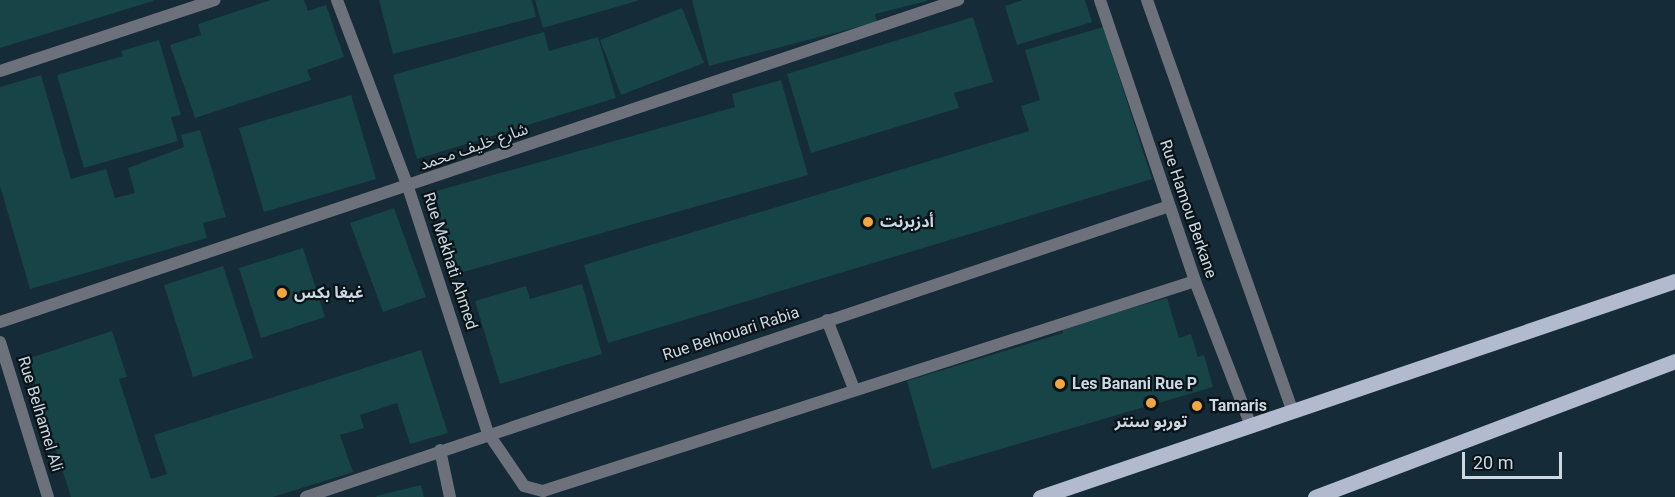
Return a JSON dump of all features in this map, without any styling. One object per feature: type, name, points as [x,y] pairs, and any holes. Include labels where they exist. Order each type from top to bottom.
[{"type":"main road","points":[[1040,497],[1675,281]]},
{"type":"main road","points":[[1315,497],[1675,361]]},
{"type":"street","points":[[0,71],[215,0]]},
{"type":"street","name":"Rue Mekhati Ahmed","points":[[337,0],[408,187],[488,433],[524,486],[543,491],[1195,281]]},
{"type":"street","name":"شارع خليف محمد","points":[[0,322],[408,187],[958,0]]},
{"type":"street","name":"Rue Hamou Berkane","points":[[1100,0],[1195,281],[1251,426]]},
{"type":"street","name":"Rue Hamou Berkane","points":[[1147,0],[1293,412]]},
{"type":"street","name":"Rue Belhouari Rabia","points":[[306,497],[488,433],[1169,206]]},
{"type":"street","points":[[827,320],[854,389]]},
{"type":"street","name":"Rue Belhamel Ali","points":[[0,342],[48,497]]},
{"type":"street","points":[[440,450],[450,497]]},
{"type":"building","points":[[0,0],[153,0],[153,1],[0,48]]},
{"type":"building","points":[[271,0],[304,0],[308,11],[326,5],[344,57],[307,70],[311,80],[195,118],[170,45],[201,35],[198,24]]},
{"type":"building","points":[[379,0],[532,0],[536,17],[393,54]]},
{"type":"building","points":[[535,0],[637,0],[637,1],[543,28]]},
{"type":"building","points":[[692,0],[927,1],[875,14],[877,22],[709,66]]},
{"type":"building","points":[[1023,0],[1085,0],[1092,22],[1017,45],[1005,6]]},
{"type":"building","points":[[682,8],[704,63],[621,95],[600,40]]},
{"type":"building","points":[[973,17],[993,82],[954,93],[959,108],[811,153],[787,74]]},
{"type":"building","name":"أدزبرنت","points":[[1103,27],[1152,179],[608,343],[584,265],[1029,131],[1021,106],[1040,100],[1025,50]]},
{"type":"building","points":[[544,32],[549,51],[598,37],[616,98],[417,159],[393,75]]},
{"type":"building","points":[[159,40],[181,115],[171,117],[178,141],[84,168],[57,75],[123,56],[121,51]]},
{"type":"building","points":[[41,75],[71,179],[106,169],[115,198],[135,193],[128,168],[184,147],[181,135],[200,130],[226,217],[203,223],[207,238],[30,289],[0,186],[0,87]]},
{"type":"building","points":[[781,80],[808,175],[456,274],[433,192],[735,107],[732,94]]},
{"type":"building","points":[[351,95],[376,179],[264,212],[239,128]]},
{"type":"building","points":[[394,208],[426,297],[383,312],[350,223]]},
{"type":"building","name":"غيغا بكس","points":[[303,248],[325,317],[261,338],[239,268]]},
{"type":"building","points":[[223,266],[253,358],[193,377],[164,285]]},
{"type":"building","points":[[582,284],[602,354],[500,384],[475,301],[526,286],[530,299]]},
{"type":"building","name":"Les Banani Rue P","points":[[1167,298],[1179,338],[1191,334],[1198,357],[1204,355],[1213,387],[932,469],[907,381],[1063,333],[1062,327]]},
{"type":"building","points":[[112,331],[127,377],[119,379],[151,479],[167,474],[154,435],[421,350],[448,433],[410,444],[397,403],[360,415],[364,428],[340,435],[353,472],[273,497],[71,497],[27,359]]},
{"type":"building","points":[[421,485],[424,497],[376,496]]},
{"type":"place","name":"أدزبرنت","points":[[868,222]]},
{"type":"place","name":"غيغا بكس","points":[[282,293]]},
{"type":"place","name":"Les Banani Rue P","points":[[1060,384]]},
{"type":"place","name":"توربو سنتر","points":[[1151,403]]},
{"type":"place","name":"Tamaris","points":[[1197,406]]}]
